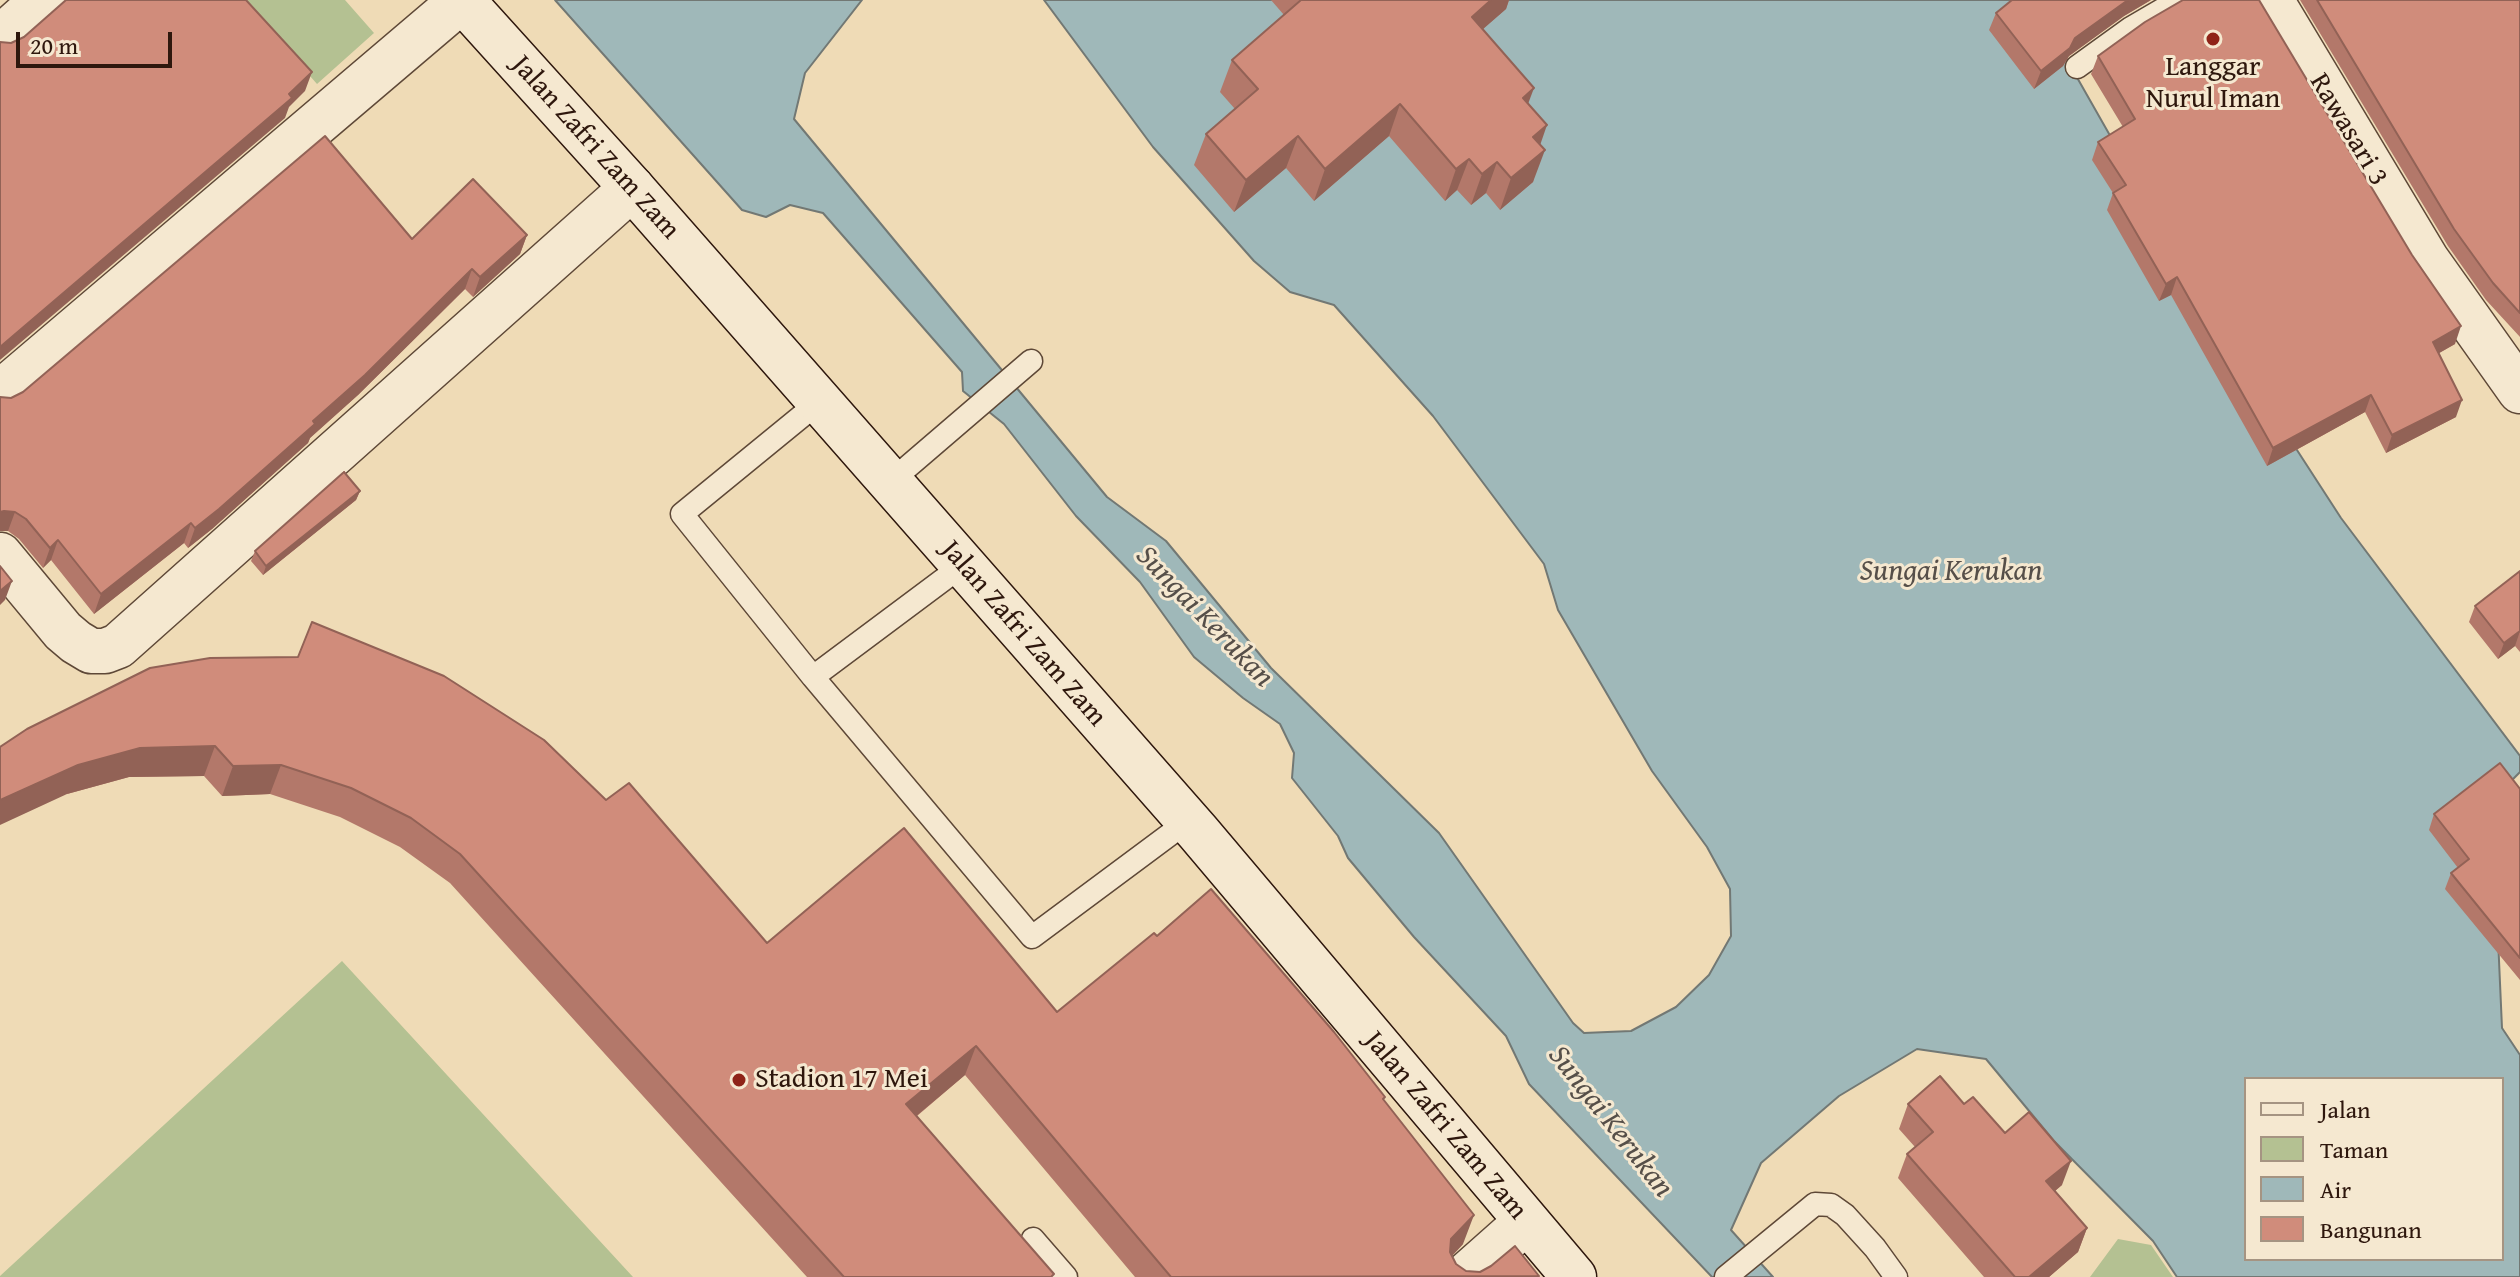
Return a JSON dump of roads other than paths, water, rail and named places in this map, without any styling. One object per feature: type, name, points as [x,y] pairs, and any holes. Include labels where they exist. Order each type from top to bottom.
[{"type":"street","points":[[0,38],[43,0]]},
{"type":"street","points":[[0,393],[462,0]]},
{"type":"street","name":"Jalan Zafri Zam Zam","points":[[462,0],[632,188],[1188,821],[1574,1277]]},
{"type":"street","name":"Rawasari 3","points":[[2271,0],[2427,260],[2520,391]]},
{"type":"street","points":[[0,555],[63,631],[76,642],[91,651],[105,651],[118,646],[632,188]]},
{"type":"street","points":[[1464,1277],[1526,1222]]},
{"type":"lane","points":[[2077,67],[2131,28],[2179,0]]},
{"type":"lane","points":[[890,482],[1031,361]]},
{"type":"lane","points":[[819,402],[682,514],[813,677],[1032,937],[1188,821]]},
{"type":"lane","points":[[813,677],[963,565]]},
{"type":"lane","points":[[1726,1277],[1815,1204],[1831,1205],[1845,1215],[1896,1277]]},
{"type":"lane","points":[[1033,1239],[1066,1277]]},
{"type":"water","name":"Sungai Kerukan","points":[[555,0],[862,0],[805,73],[794,119],[1107,497],[1166,541],[1271,668],[1439,833],[1573,1023],[1584,1033],[1631,1031],[1676,1007],[1709,975],[1731,936],[1730,889],[1707,847],[1652,771],[1558,610],[1544,564],[1433,416],[1334,305],[1290,292],[1254,261],[1153,147],[1044,0],[2033,0],[2158,220],[2273,413],[2341,518],[2520,756],[2520,772],[2452,841],[2498,938],[2502,1028],[2520,1055],[2520,1277],[2177,1277],[2153,1241],[2054,1141],[1986,1059],[1917,1049],[1839,1096],[1761,1163],[1731,1230],[1773,1277],[1712,1277],[1529,1084],[1506,1036],[1414,937],[1348,858],[1338,836],[1292,778],[1294,753],[1280,724],[1194,657],[1140,582],[1076,516],[1004,424],[963,391],[962,372],[823,213],[790,205],[766,217],[742,210]]},
{"type":"place","name":"Langgar Nurul Iman","points":[[2213,39]]},
{"type":"place","name":"Stadion 17 Mei","points":[[739,1080]]}]
